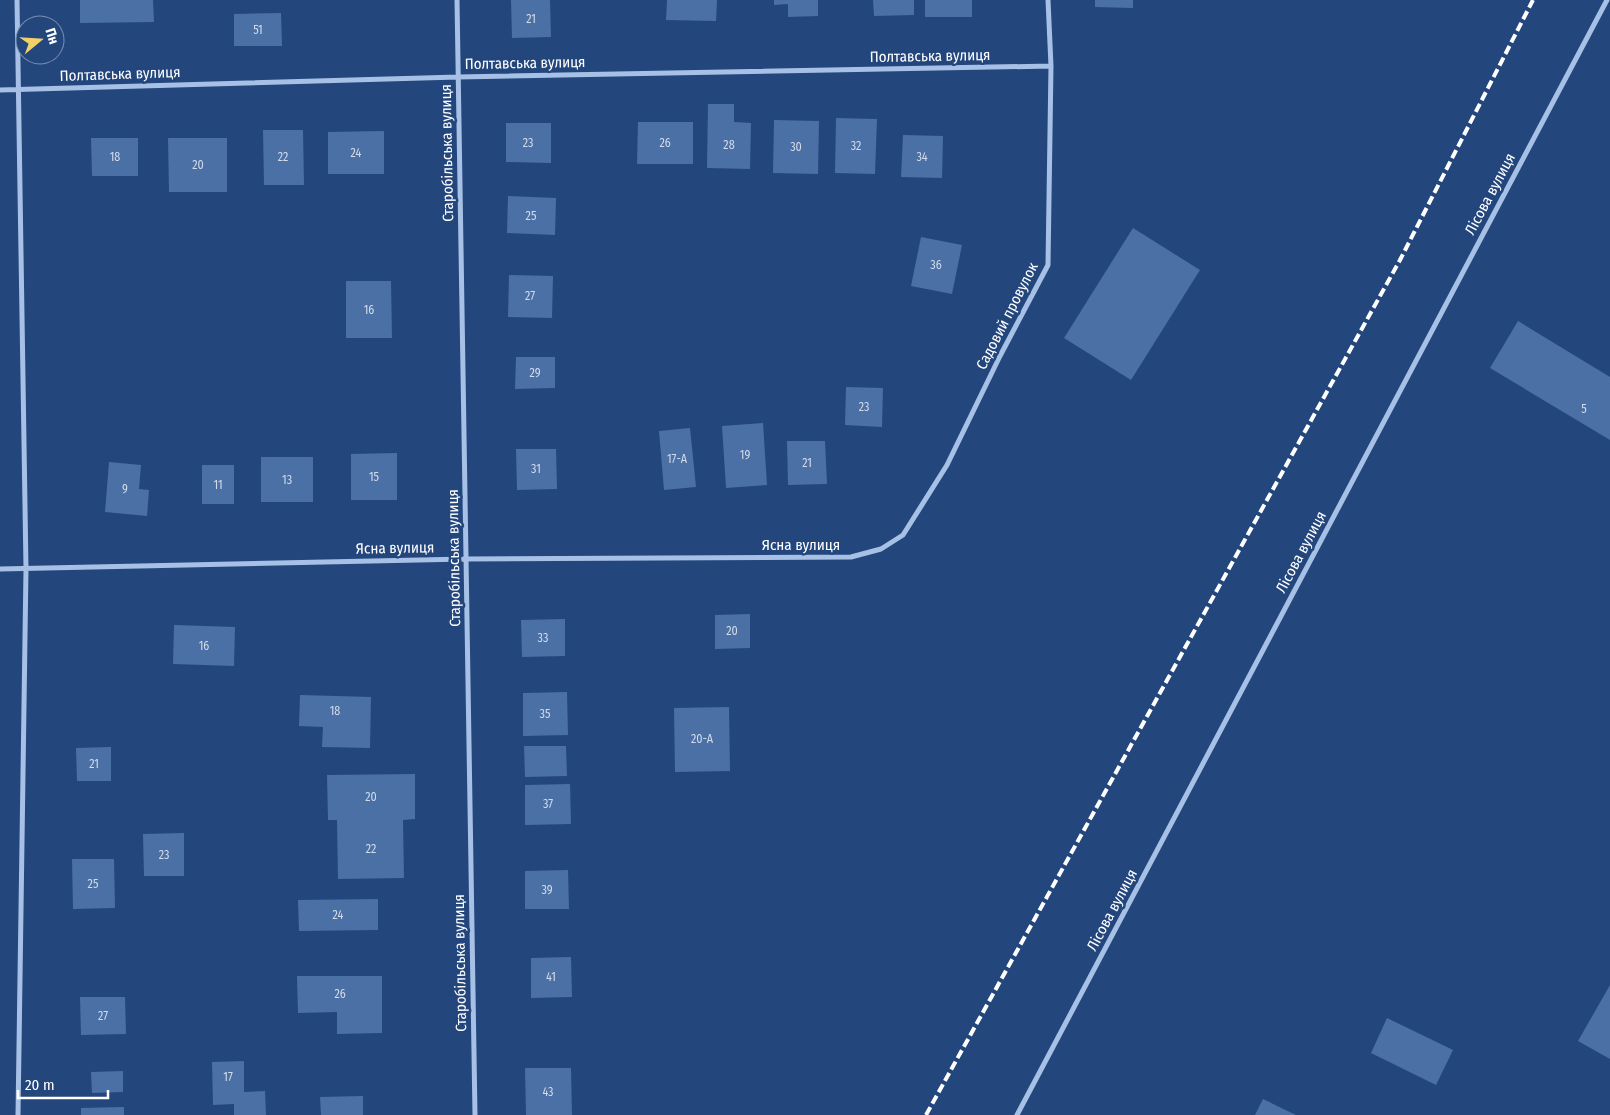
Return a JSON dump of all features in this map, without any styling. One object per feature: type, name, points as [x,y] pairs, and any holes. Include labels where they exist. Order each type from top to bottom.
[{"type":"street","points":[[17,0],[26,569],[18,1115]]},
{"type":"street","name":"Старобільська вулиця","points":[[457,0],[475,1115]]},
{"type":"street","name":"Садовий провулок","points":[[880,549],[903,535],[947,464],[1048,264],[1051,66],[1048,0]]},
{"type":"street","name":"Лісова вулиця","points":[[1018,1115],[1607,0]]},
{"type":"street","name":"Полтавська вулиця","points":[[0,90],[458,77],[1051,66]]},
{"type":"street","name":"Ясна вулиця","points":[[0,569],[466,559],[851,557],[880,549]]},
{"type":"building","points":[[80,0],[153,0],[154,22],[80,23]]},
{"type":"building","points":[[511,0],[550,0],[551,37],[512,38]]},
{"type":"building","points":[[667,0],[717,0],[716,21],[666,20]]},
{"type":"building","points":[[774,0],[818,0],[818,16],[788,17],[788,4],[774,5]]},
{"type":"building","points":[[873,0],[914,0],[914,15],[874,16]]},
{"type":"building","points":[[925,0],[972,0],[972,17],[925,17]]},
{"type":"building","points":[[1095,0],[1133,0],[1133,8],[1095,7]]},
{"type":"building","points":[[281,13],[282,46],[234,46],[234,14]]},
{"type":"building","points":[[708,104],[734,104],[734,122],[751,123],[750,169],[707,168]]},
{"type":"building","points":[[836,118],[877,119],[875,174],[835,173]]},
{"type":"building","points":[[774,120],[819,121],[818,174],[773,173]]},
{"type":"building","points":[[638,122],[693,122],[693,164],[637,164]]},
{"type":"building","points":[[506,123],[551,123],[551,163],[506,162]]},
{"type":"building","points":[[263,130],[303,130],[304,185],[264,185]]},
{"type":"building","points":[[384,131],[384,174],[328,174],[328,132]]},
{"type":"building","points":[[903,135],[943,136],[942,178],[901,177]]},
{"type":"building","points":[[91,138],[138,138],[138,176],[92,176]]},
{"type":"building","points":[[168,138],[227,138],[227,192],[169,192]]},
{"type":"building","points":[[508,196],[556,198],[555,235],[507,233]]},
{"type":"building","points":[[1133,228],[1200,270],[1131,380],[1064,338]]},
{"type":"building","points":[[921,237],[962,245],[952,294],[911,286]]},
{"type":"building","points":[[509,275],[553,276],[552,318],[508,317]]},
{"type":"building","points":[[346,281],[391,281],[392,338],[346,338]]},
{"type":"building","points":[[1518,321],[1610,377],[1610,440],[1490,368]]},
{"type":"building","points":[[516,357],[555,357],[555,388],[515,389]]},
{"type":"building","points":[[846,387],[883,388],[882,427],[845,425]]},
{"type":"building","points":[[763,423],[767,485],[726,488],[722,426]]},
{"type":"building","points":[[690,428],[696,487],[664,490],[659,431]]},
{"type":"building","points":[[787,441],[825,441],[827,484],[788,485]]},
{"type":"building","points":[[516,449],[556,449],[557,489],[517,490]]},
{"type":"building","points":[[397,453],[397,500],[351,500],[351,454]]},
{"type":"building","points":[[261,457],[313,457],[313,502],[261,502]]},
{"type":"building","points":[[109,462],[141,465],[139,489],[149,490],[147,516],[105,512]]},
{"type":"building","points":[[202,465],[234,465],[234,504],[202,504]]},
{"type":"building","points":[[750,614],[750,648],[715,649],[715,615]]},
{"type":"building","points":[[565,619],[565,656],[522,657],[521,620]]},
{"type":"building","points":[[174,625],[235,627],[234,666],[173,664]]},
{"type":"building","points":[[567,692],[568,735],[523,736],[523,693]]},
{"type":"building","points":[[300,695],[371,697],[370,748],[322,747],[323,727],[299,726]]},
{"type":"building","points":[[729,707],[730,771],[675,772],[674,708]]},
{"type":"building","points":[[524,746],[566,746],[567,776],[525,777]]},
{"type":"building","points":[[111,747],[111,781],[77,781],[76,748]]},
{"type":"building","points":[[415,774],[415,819],[403,820],[404,878],[338,879],[337,820],[328,820],[327,775]]},
{"type":"building","points":[[570,784],[571,824],[525,825],[525,785]]},
{"type":"building","points":[[184,833],[184,876],[144,876],[143,834]]},
{"type":"building","points":[[72,859],[114,859],[115,908],[73,909]]},
{"type":"building","points":[[568,870],[569,909],[525,909],[525,871]]},
{"type":"building","points":[[378,899],[378,930],[299,931],[298,900]]},
{"type":"building","points":[[571,957],[572,997],[531,998],[531,958]]},
{"type":"building","points":[[297,976],[382,976],[382,1033],[337,1034],[337,1012],[298,1013]]},
{"type":"building","points":[[1610,985],[1610,1059],[1578,1041]]},
{"type":"building","points":[[80,997],[125,997],[126,1034],[81,1035]]},
{"type":"building","points":[[1387,1018],[1453,1050],[1436,1085],[1371,1053]]},
{"type":"building","points":[[244,1061],[244,1092],[265,1091],[266,1115],[234,1115],[234,1104],[213,1105],[212,1062]]},
{"type":"building","points":[[525,1068],[571,1068],[572,1115],[526,1115]]},
{"type":"building","points":[[123,1071],[123,1092],[92,1093],[91,1072]]},
{"type":"building","points":[[363,1096],[363,1115],[321,1115],[320,1097]]},
{"type":"building","points":[[1263,1099],[1296,1115],[1255,1115]]},
{"type":"building","points":[[124,1107],[124,1115],[81,1115],[81,1108]]},
{"type":"railway","points":[[926,1115],[1400,260],[1533,0]]}]
